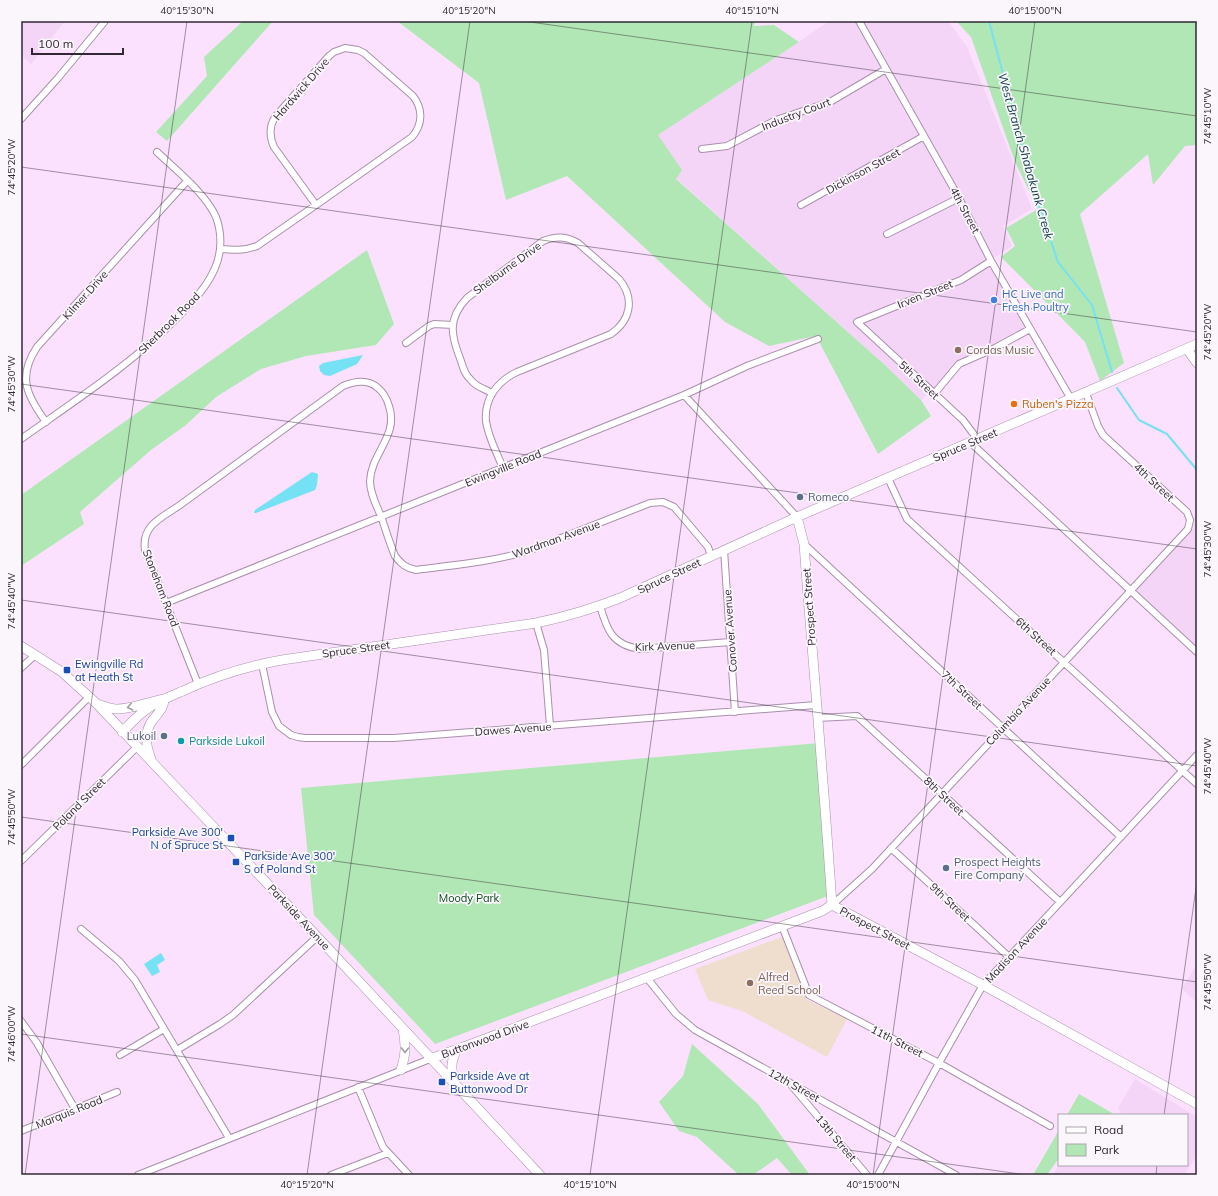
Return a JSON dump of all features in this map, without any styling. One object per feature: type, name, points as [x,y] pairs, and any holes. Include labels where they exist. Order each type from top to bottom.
[{"type":"street","points":[[21,120],[63,73],[105,21]]},
{"type":"street","name":"4th Street","points":[[859,21],[959,198],[991,261],[1071,399]]},
{"type":"street","name":"Hardwick Drive","points":[[220,250],[240,250],[257,246],[316,205],[412,137],[419,127],[420,108],[417,101],[364,52],[358,50],[345,48],[334,52],[329,56],[272,122],[270,134],[274,147],[316,205]]},
{"type":"street","name":"Industry Court","points":[[702,149],[727,146],[776,120],[830,102],[886,69]]},
{"type":"street","name":"Dickinson Street","points":[[801,205],[924,136]]},
{"type":"street","name":"Sherbrook Road","points":[[21,439],[119,369],[147,346],[192,302],[216,267],[220,250],[219,228],[216,218],[205,199],[157,152]]},
{"type":"street","name":"Kilmer Drive","points":[[46,422],[33,404],[27,387],[27,370],[33,354],[187,181]]},
{"type":"street","points":[[887,234],[959,198]]},
{"type":"street","name":"Shelburne Drive","points":[[492,393],[475,384],[466,374],[454,346],[452,332],[458,309],[467,298],[543,241],[551,238],[572,239],[623,284],[629,304],[626,318],[617,330],[611,334],[509,376],[497,386],[492,393],[487,406],[486,421],[503,468]]},
{"type":"street","name":"Irven Street","points":[[857,322],[961,280],[991,261]]},
{"type":"street","name":"5th Street","points":[[857,322],[963,420],[974,441],[1130,591],[1197,652]]},
{"type":"street","points":[[406,343],[429,326],[439,324],[453,325]]},
{"type":"street","points":[[934,394],[960,364],[995,348],[1030,329]]},
{"type":"street","points":[[797,517],[684,395],[747,366],[818,339]]},
{"type":"street","name":"Spruce Street","points":[[122,732],[146,710],[164,699],[198,684],[234,671],[262,664],[536,623],[600,606],[797,517],[1197,344]]},
{"type":"street","points":[[1187,349],[1197,362]]},
{"type":"street","name":"Wardman Avenue","points":[[180,505],[343,386],[352,382],[360,381],[375,385],[380,389],[388,402],[391,411],[391,424],[387,438],[371,470],[371,491],[395,556],[403,566],[409,569],[416,570],[477,562],[521,553],[650,503],[657,502],[669,504],[674,507],[708,547],[711,556]]},
{"type":"street","name":"4th Street","points":[[1086,393],[1098,426],[1103,434],[1186,511]]},
{"type":"street","name":"Ewingville Road","points":[[166,603],[684,395]]},
{"type":"street","name":"6th Street","points":[[888,478],[907,519],[1197,784]]},
{"type":"street","name":"Stoneham Road","points":[[180,505],[153,524],[146,532],[144,538],[145,550],[198,684]]},
{"type":"street","name":"Columbia Avenue","points":[[832,905],[872,869],[1188,529],[1190,520],[1186,511]]},
{"type":"street","name":"Prospect Street","points":[[797,517],[804,544],[832,905],[983,985],[1197,1104]]},
{"type":"street","name":"7th Street","points":[[804,544],[1121,837]]},
{"type":"street","name":"Conover Avenue","points":[[724,550],[735,712]]},
{"type":"street","name":"Kirk Avenue","points":[[600,606],[604,622],[612,636],[618,642],[632,648],[640,649],[730,642]]},
{"type":"street","points":[[536,623],[544,650],[550,726]]},
{"type":"street","points":[[21,646],[35,655],[21,668]]},
{"type":"street","name":"Parkside Avenue","points":[[35,655],[53,666],[92,700],[540,1175]]},
{"type":"street","name":"Dawes Avenue","points":[[262,664],[275,720],[285,731],[298,737],[305,738],[394,738],[816,705]]},
{"type":"street","points":[[21,765],[92,700],[108,708],[125,709],[164,699],[164,705],[160,712],[150,723],[146,741],[152,762]]},
{"type":"street","name":"8th Street","points":[[817,718],[857,716],[1060,902]]},
{"type":"street","name":"Poland Street","points":[[21,861],[137,747]]},
{"type":"street","name":"Madison Avenue","points":[[878,1175],[983,985],[1197,755]]},
{"type":"street","name":"9th Street","points":[[891,848],[1009,957]]},
{"type":"street","name":"Buttonwood Drive","points":[[138,1175],[430,1058],[647,978],[822,911],[832,905]]},
{"type":"street","name":"11th Street","points":[[782,926],[809,995],[939,1063],[1050,1126]]},
{"type":"street","points":[[81,929],[111,954],[135,980],[229,1138]]},
{"type":"street","points":[[177,1050],[233,1015],[317,937]]},
{"type":"street","name":"12th Street","points":[[647,978],[676,1014],[695,1030],[956,1175]]},
{"type":"street","points":[[21,1021],[37,1043],[75,1109]]},
{"type":"street","points":[[120,1055],[164,1029]]},
{"type":"street","points":[[401,1070],[406,1048],[403,1029]]},
{"type":"street","points":[[455,1085],[451,1071],[457,1049]]},
{"type":"street","name":"13th Street","points":[[789,1083],[867,1175]]},
{"type":"street","points":[[358,1087],[382,1147],[409,1175]]},
{"type":"street","name":"Marquis Road","points":[[21,1131],[117,1092]]},
{"type":"street","points":[[331,1175],[388,1153]]},
{"type":"street","points":[[153,1169],[157,1175]]},
{"type":"shaded area","points":[[21,21],[65,21],[31,64],[21,55]]},
{"type":"shaded area","points":[[829,21],[948,21],[967,47],[1032,209],[1003,226],[1012,246],[991,260],[1028,328],[957,366],[921,400],[886,366],[676,178],[658,135]]},
{"type":"shaded area","points":[[1197,515],[1197,656],[1127,590]]},
{"type":"shaded area","name":"Alfred Reed School","points":[[782,937],[807,1000],[847,1019],[827,1057],[742,1011],[708,1000],[695,969]]},
{"type":"shaded area","points":[[1197,963],[1197,1003],[1182,989]]},
{"type":"shaded area","points":[[1135,1079],[1197,1117],[1197,1155],[1184,1175],[1053,1175],[1058,1166],[1188,1166],[1188,1114],[1121,1114],[1118,1108]]},
{"type":"green space","points":[[243,21],[273,21],[167,141],[156,132],[207,76],[204,57]]},
{"type":"green space","points":[[397,21],[755,21],[754,26],[774,25],[799,42],[658,135],[682,170],[676,179],[886,366],[921,400],[931,416],[878,454],[816,336],[769,346],[725,322],[567,176],[506,200],[479,83]]},
{"type":"green space","points":[[956,21],[1197,21],[1197,145],[1185,146],[1153,185],[1148,154],[1080,214],[1124,363],[1100,381],[1085,342],[1001,257],[1015,246],[1006,228],[1038,209],[1015,162],[971,37]]},
{"type":"green space","points":[[367,250],[394,324],[376,345],[306,356],[261,369],[216,397],[186,425],[151,450],[80,512],[84,524],[21,566],[21,495]]},
{"type":"green space","name":"Moody Park","points":[[819,743],[833,894],[435,1044],[314,915],[301,788]]},
{"type":"green space","points":[[692,1044],[758,1104],[810,1175],[792,1175],[777,1158],[753,1175],[739,1175],[697,1137],[679,1131],[659,1102],[683,1076]]},
{"type":"green space","points":[[1079,1094],[1114,1114],[1068,1114]]},
{"type":"green space","points":[[1058,1132],[1058,1159],[1047,1175],[1033,1175]]},
{"type":"water","points":[[363,355],[357,364],[330,376],[324,375],[320,371],[319,366],[323,363]]},
{"type":"water","points":[[312,472],[318,474],[315,490],[254,513],[255,510]]},
{"type":"water","points":[[161,953],[165,960],[157,965],[160,972],[152,976],[144,964]]},
{"type":"waterway","name":"West Branch Shabakunk Creek","points":[[989,21],[1034,191],[1058,262],[1092,305],[1112,372]]},
{"type":"waterway","name":"West Branch Shabakunk Creek","points":[[1117,388],[1139,420],[1167,434],[1197,470]]},
{"type":"place","name":"HC Live and Fresh Poultry","points":[[994,300]]},
{"type":"place","name":"Cordas Music","points":[[958,350]]},
{"type":"place","name":"Ruben's Pizza","points":[[1014,404]]},
{"type":"place","name":"Romeco","points":[[800,497]]},
{"type":"place","name":"Ewingville Rd at Heath St","points":[[67,670]]},
{"type":"place","name":"Lukoil","points":[[164,736]]},
{"type":"place","name":"Parkside Lukoil","points":[[181,741]]},
{"type":"place","name":"Parkside Ave 300' N of Spruce St","points":[[231,838]]},
{"type":"place","name":"Parkside Ave 300' S of Poland St","points":[[236,862]]},
{"type":"place","name":"Prospect Heights Fire Company","points":[[946,868]]},
{"type":"place","name":"Alfred Reed School","points":[[750,983]]},
{"type":"place","name":"Parkside Ave at Buttonwood Dr","points":[[442,1082]]}]
